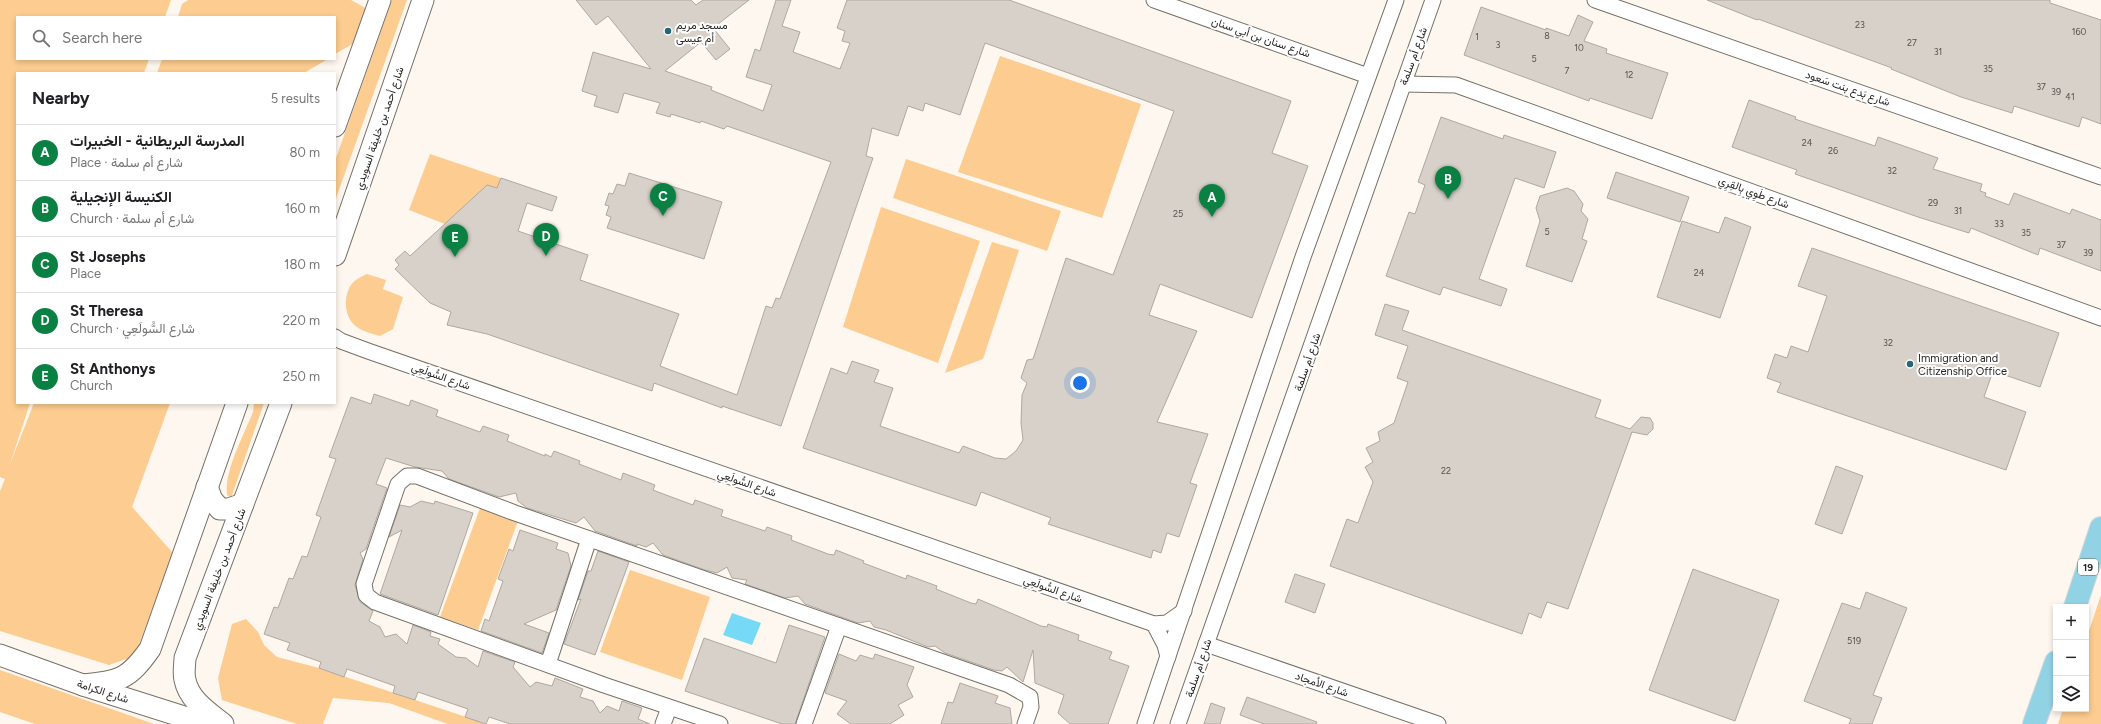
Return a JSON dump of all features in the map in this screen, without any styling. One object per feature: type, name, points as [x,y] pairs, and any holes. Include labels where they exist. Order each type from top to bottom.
[{"type":"main road","name":"19","points":[[2076,604],[2101,528]]},
{"type":"main road","points":[[2034,724],[2053,670]]},
{"type":"street","points":[[336,123],[380,0]]},
{"type":"street","name":"شارع أحمد بن خليفة السويدي","points":[[336,252],[423,0]]},
{"type":"street","name":"شارع سنان بن أبي سنان","points":[[1154,0],[1368,76]]},
{"type":"street","points":[[1145,724],[1303,257],[1396,0]]},
{"type":"street","name":"شارع أم سلمة","points":[[1178,724],[1338,275],[1433,0]]},
{"type":"street","name":"شارع بَدع بنت سَعود","points":[[1595,0],[2101,177]]},
{"type":"street","name":"شارع طَوِي بِالقِرِي","points":[[1403,84],[1456,85],[2101,318]]},
{"type":"street","name":"شارع السُّولَعِي","points":[[337,340],[1154,624]]},
{"type":"street","points":[[83,685],[114,682],[136,669],[150,649],[237,404]]},
{"type":"street","name":"شارع أحمد بن خليفة السويدي","points":[[223,724],[202,708],[191,696],[184,679],[185,658],[281,404]]},
{"type":"street","points":[[720,724],[669,708],[375,602],[366,595],[364,584],[398,484],[407,476],[417,476],[589,539],[1009,685],[1030,697],[1031,706],[1025,724]]},
{"type":"street","points":[[207,487],[212,500],[220,509],[229,509],[243,504]]},
{"type":"street","points":[[548,664],[589,539]]},
{"type":"street","points":[[1168,657],[1165,646],[1154,624],[1167,623],[1184,611]]},
{"type":"street","points":[[804,724],[839,626]]},
{"type":"street","name":"شارع الأمجاد","points":[[1206,644],[1438,724]]},
{"type":"street","name":"شارع الكرامة","points":[[0,655],[83,685],[206,724]]},
{"type":"street","points":[[663,724],[669,708]]},
{"type":"shaded area","points":[[0,0],[171,0],[165,16],[16,16],[16,60],[149,60],[144,72],[16,72],[16,404],[30,404],[10,464],[34,404],[170,404],[132,507],[173,553],[135,656],[109,665],[0,631],[0,491],[5,479],[0,477]]},
{"type":"shaded area","points":[[188,0],[351,0],[369,10],[356,42],[336,53],[336,16],[178,16],[182,4]]},
{"type":"shaded area","points":[[392,0],[407,0],[336,198],[336,158]]},
{"type":"shaded area","points":[[1000,56],[1141,104],[1102,218],[958,172]]},
{"type":"shaded area","points":[[162,60],[326,60],[306,72],[157,72]]},
{"type":"shaded area","points":[[430,154],[501,178],[497,188],[487,185],[445,224],[409,210]]},
{"type":"shaded area","points":[[906,159],[1061,211],[1047,251],[893,198]]},
{"type":"shaded area","points":[[881,207],[980,241],[938,363],[843,327]]},
{"type":"shaded area","points":[[992,242],[1019,250],[983,359],[945,373]]},
{"type":"shaded area","points":[[367,274],[386,280],[383,289],[403,297],[393,329],[380,336],[366,332],[357,327],[349,318],[347,313],[346,301],[348,290],[354,281]]},
{"type":"shaded area","points":[[254,404],[264,404],[231,498],[227,495],[229,475],[236,453],[253,412]]},
{"type":"shaded area","points":[[480,508],[518,521],[478,630],[440,617]]},
{"type":"shaded area","points":[[630,570],[710,597],[682,680],[600,652]]},
{"type":"shaded area","points":[[2101,595],[2101,724],[2058,724],[2062,712],[2089,712],[2089,631]]},
{"type":"shaded area","points":[[246,619],[258,632],[264,645],[277,657],[319,668],[487,724],[448,724],[389,703],[333,698],[323,724],[297,724],[222,700],[218,678],[232,624]]},
{"type":"shaded area","points":[[0,670],[154,724],[35,724],[0,712]]},
{"type":"water","points":[[732,613],[761,623],[752,645],[723,635]]},
{"type":"building","points":[[576,0],[691,0],[696,5],[703,0],[749,0],[713,28],[730,49],[716,60],[701,42],[665,71],[712,87],[711,90],[763,111],[772,85],[746,77],[755,49],[760,51],[776,0],[791,0],[782,26],[800,32],[793,52],[840,69],[850,43],[842,41],[845,31],[837,28],[847,0],[1009,0],[1291,101],[1272,153],[1308,166],[1252,318],[1160,284],[1149,315],[1197,331],[1157,422],[1208,434],[1190,483],[1197,485],[1179,537],[1167,533],[1161,553],[1153,550],[1151,558],[1048,524],[1051,518],[981,492],[976,506],[803,448],[831,368],[847,374],[852,361],[879,370],[874,382],[893,388],[880,426],[959,453],[963,446],[995,458],[1006,459],[1016,451],[1023,440],[1021,423],[1022,395],[1027,383],[1021,378],[1027,360],[1033,359],[1066,258],[1113,275],[1174,111],[985,43],[960,115],[925,103],[923,111],[908,106],[898,136],[872,128],[866,156],[873,158],[781,426],[722,406],[722,408],[654,383],[652,391],[487,334],[447,325],[451,312],[430,303],[395,269],[399,265],[395,260],[405,251],[410,256],[487,185],[497,188],[501,178],[557,197],[552,211],[527,203],[518,231],[588,255],[580,280],[679,314],[660,366],[737,395],[766,306],[772,308],[776,298],[780,299],[831,162],[727,126],[724,129],[701,121],[700,123],[671,114],[670,117],[656,113],[660,103],[624,93],[618,113],[594,106],[597,96],[582,91],[593,52],[651,69],[608,16],[596,25]]},
{"type":"building","points":[[1707,0],[2050,0],[2050,3],[2101,20],[2101,124],[2082,117],[2079,127],[2014,106],[2012,113],[1961,97],[1891,69],[1892,68],[1758,19],[1757,20]]},
{"type":"building","points":[[1481,7],[1546,30],[1546,28],[1569,36],[1578,15],[1593,22],[1584,41],[1607,49],[1606,53],[1668,73],[1652,119],[1590,98],[1589,101],[1464,55]]},
{"type":"building","points":[[1749,100],[1796,117],[1795,119],[1875,146],[1878,137],[1938,158],[1933,169],[1982,184],[1980,191],[1986,193],[1985,196],[2009,205],[2014,193],[2070,214],[2072,209],[2101,220],[2101,271],[2040,248],[2038,255],[1971,228],[1969,233],[1918,217],[1795,174],[1797,170],[1732,147]]},
{"type":"building","points":[[1441,117],[1503,139],[1504,135],[1556,152],[1544,188],[1515,178],[1479,279],[1507,289],[1501,306],[1443,287],[1440,295],[1386,276],[1409,212],[1415,214],[1425,185],[1418,182]]},
{"type":"building","points":[[1616,172],[1689,197],[1680,222],[1607,198]]},
{"type":"building","points":[[629,173],[722,202],[704,259],[607,228],[611,217],[606,215],[609,206],[605,205],[609,193],[613,194],[617,184],[625,186]]},
{"type":"building","points":[[1567,188],[1574,191],[1583,204],[1581,211],[1588,219],[1582,239],[1587,241],[1572,282],[1526,266],[1540,221],[1536,208],[1540,196]]},
{"type":"building","points":[[1725,217],[1751,227],[1720,318],[1657,297],[1682,221],[1719,233]]},
{"type":"building","name":"Immigration and Citizenship Office","points":[[1812,248],[2059,333],[2040,387],[1993,371],[1984,397],[2026,412],[2006,470],[1777,392],[1781,383],[1767,378],[1775,354],[1787,358],[1791,346],[1808,352],[1827,296],[1798,286]]},
{"type":"building","points":[[1385,304],[1409,311],[1402,330],[1601,400],[1595,417],[1630,429],[1641,417],[1650,418],[1653,423],[1653,429],[1647,435],[1632,432],[1568,609],[1547,602],[1541,618],[1529,613],[1522,634],[1330,566],[1347,519],[1358,523],[1373,482],[1365,467],[1373,462],[1366,448],[1380,441],[1378,432],[1394,423],[1408,382],[1397,378],[1408,346],[1375,335]]},
{"type":"building","points":[[374,394],[409,406],[411,400],[438,410],[436,416],[480,432],[483,426],[509,435],[507,441],[545,456],[545,454],[551,457],[554,451],[580,461],[579,464],[621,480],[623,473],[655,485],[653,490],[693,505],[695,500],[723,510],[721,516],[765,531],[767,527],[792,536],[791,540],[828,554],[834,555],[836,550],[864,561],[863,563],[906,579],[907,575],[937,586],[936,589],[971,603],[976,604],[978,599],[1041,626],[1047,627],[1048,624],[1079,635],[1078,640],[1112,652],[1109,659],[1129,666],[1108,724],[1070,724],[1058,713],[1064,695],[1035,683],[1033,650],[1023,682],[1007,667],[1002,671],[994,670],[945,653],[935,646],[928,647],[886,630],[874,627],[870,621],[858,623],[805,604],[798,596],[785,598],[745,584],[747,580],[732,578],[727,567],[717,573],[705,570],[663,555],[653,543],[646,547],[637,544],[637,546],[595,531],[584,517],[576,523],[527,508],[518,501],[516,493],[499,497],[449,479],[442,471],[415,467],[386,458],[376,484],[387,488],[366,549],[360,553],[363,559],[355,585],[360,602],[373,611],[369,621],[380,627],[385,637],[396,634],[407,644],[413,625],[431,632],[430,636],[440,639],[438,644],[456,657],[466,658],[478,667],[483,651],[515,662],[513,667],[530,687],[536,682],[552,686],[555,678],[583,689],[580,697],[593,701],[600,713],[607,706],[619,711],[622,701],[642,708],[638,719],[650,724],[510,724],[489,717],[486,724],[465,717],[468,709],[418,692],[415,700],[393,693],[395,686],[347,669],[344,677],[319,668],[321,662],[287,650],[290,643],[264,634],[274,607],[278,608],[289,578],[293,579],[302,556],[307,557],[321,517],[316,515],[336,459],[329,457],[351,397],[371,404]]},
{"type":"building","points":[[1836,466],[1863,476],[1842,534],[1815,524]]},
{"type":"building","points":[[421,501],[434,504],[435,501],[473,513],[438,615],[380,594],[402,530],[389,537],[400,505],[410,507]]},
{"type":"building","points":[[520,530],[558,543],[556,549],[568,553],[571,566],[556,610],[524,624],[549,633],[542,653],[481,631],[485,619],[489,621],[503,581],[498,579],[509,549],[513,551]]},
{"type":"building","points":[[598,551],[629,562],[595,655],[564,644],[581,599],[578,600],[588,571],[591,571]]},
{"type":"building","points":[[1693,569],[1779,600],[1735,721],[1649,690]]},
{"type":"building","points":[[1295,574],[1325,584],[1315,613],[1285,602]]},
{"type":"building","points":[[1866,592],[1907,608],[1873,695],[1882,698],[1872,724],[1849,724],[1851,719],[1804,701],[1842,603],[1860,609]]},
{"type":"building","points":[[789,625],[825,637],[795,724],[782,724],[685,691],[704,638],[776,663]]},
{"type":"building","points":[[839,654],[856,661],[860,655],[873,659],[875,654],[914,667],[907,685],[913,697],[898,705],[904,715],[890,724],[851,724],[837,714],[847,701],[825,693]]},
{"type":"building","points":[[960,683],[998,696],[995,703],[1010,708],[1012,724],[941,724],[948,702],[953,703]]},
{"type":"building","points":[[1247,697],[1317,722],[1316,724],[1264,724],[1240,715]]},
{"type":"building","points":[[1211,703],[1225,708],[1220,724],[1204,724]]},
{"type":"place","name":"مسجد مريم أم عيسى","points":[[668,31]]},
{"type":"place","name":"الكنيسة الإنجيلية","points":[[1448,199]]},
{"type":"place","name":"St Josephs","points":[[663,216]]},
{"type":"place","name":"المدرسة البريطانية - الخبيرات","points":[[1212,217]]},
{"type":"place","name":"St Theresa","points":[[546,256]]},
{"type":"place","name":"St Anthonys","points":[[455,257]]},
{"type":"place","name":"Immigration and Citizenship Office","points":[[1910,364]]}]
